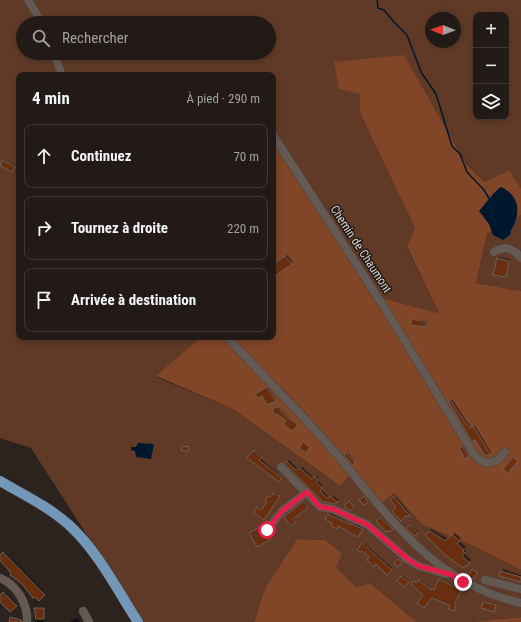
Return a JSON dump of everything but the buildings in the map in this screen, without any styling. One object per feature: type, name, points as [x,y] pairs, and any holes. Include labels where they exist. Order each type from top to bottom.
[{"type":"main road","points":[[0,481],[43,505],[79,534],[102,566],[138,622]]},
{"type":"street","points":[[28,0],[38,16]]},
{"type":"street","points":[[57,60],[61,72]]},
{"type":"street","name":"Chemin de Chaumont","points":[[276,140],[386,310],[473,453],[480,460],[487,463],[498,460],[505,452]]},
{"type":"street","points":[[494,252],[501,248],[507,247],[516,252],[521,258]]},
{"type":"street","points":[[230,340],[332,449],[372,499],[423,553],[453,575],[480,590],[521,603]]},
{"type":"street","points":[[281,467],[320,507],[333,509],[368,525],[419,566],[453,575]]},
{"type":"street","points":[[267,530],[282,511],[307,492]]},
{"type":"street","points":[[414,562],[420,562],[423,553]]},
{"type":"street","points":[[0,578],[19,594],[24,602],[27,613],[27,622]]},
{"type":"street","points":[[485,580],[521,589]]},
{"type":"street","points":[[83,612],[89,622]]},
{"type":"shaded area","points":[[0,0],[521,0],[521,188],[509,172],[484,182],[466,162],[404,56],[360,94],[360,113],[415,228],[407,248],[439,313],[385,299],[278,144],[276,145],[276,72],[16,72],[16,340],[198,340],[156,377],[233,409],[340,486],[355,470],[382,503],[394,493],[421,524],[465,542],[521,570],[521,617],[472,622],[417,622],[370,583],[356,587],[336,567],[325,540],[297,539],[265,588],[254,622],[143,622],[31,448],[0,438]]},
{"type":"shaded area","points":[[404,55],[466,163],[484,182],[509,171],[521,188],[521,215],[487,234],[476,283],[521,291],[521,570],[465,542],[421,524],[394,493],[382,503],[355,470],[340,486],[233,409],[156,376],[198,340],[276,340],[276,145],[278,144],[385,299],[439,313],[407,247],[415,228],[360,113],[360,94],[339,89],[334,62]]},
{"type":"shaded area","points":[[521,215],[521,291],[476,283],[487,234]]},
{"type":"shaded area","points":[[297,539],[325,540],[342,554],[336,567],[356,587],[370,583],[417,622],[254,622],[265,588]]},
{"type":"shaded area","points":[[521,617],[521,622],[472,622]]},
{"type":"water","points":[[501,187],[512,195],[517,206],[516,219],[510,232],[511,234],[503,240],[493,235],[489,224],[479,211]]},
{"type":"water","points":[[138,443],[154,444],[151,459],[136,457],[135,451],[131,450],[131,447],[136,447]]},
{"type":"waterway","points":[[377,0],[378,8],[384,10],[407,35],[421,72],[436,94],[452,146],[460,154],[467,172],[484,190],[490,200]]},
{"type":"route","points":[[267,530],[282,511],[307,492],[320,507],[333,509],[368,525],[378,535],[419,566],[453,575],[463,582]]}]
